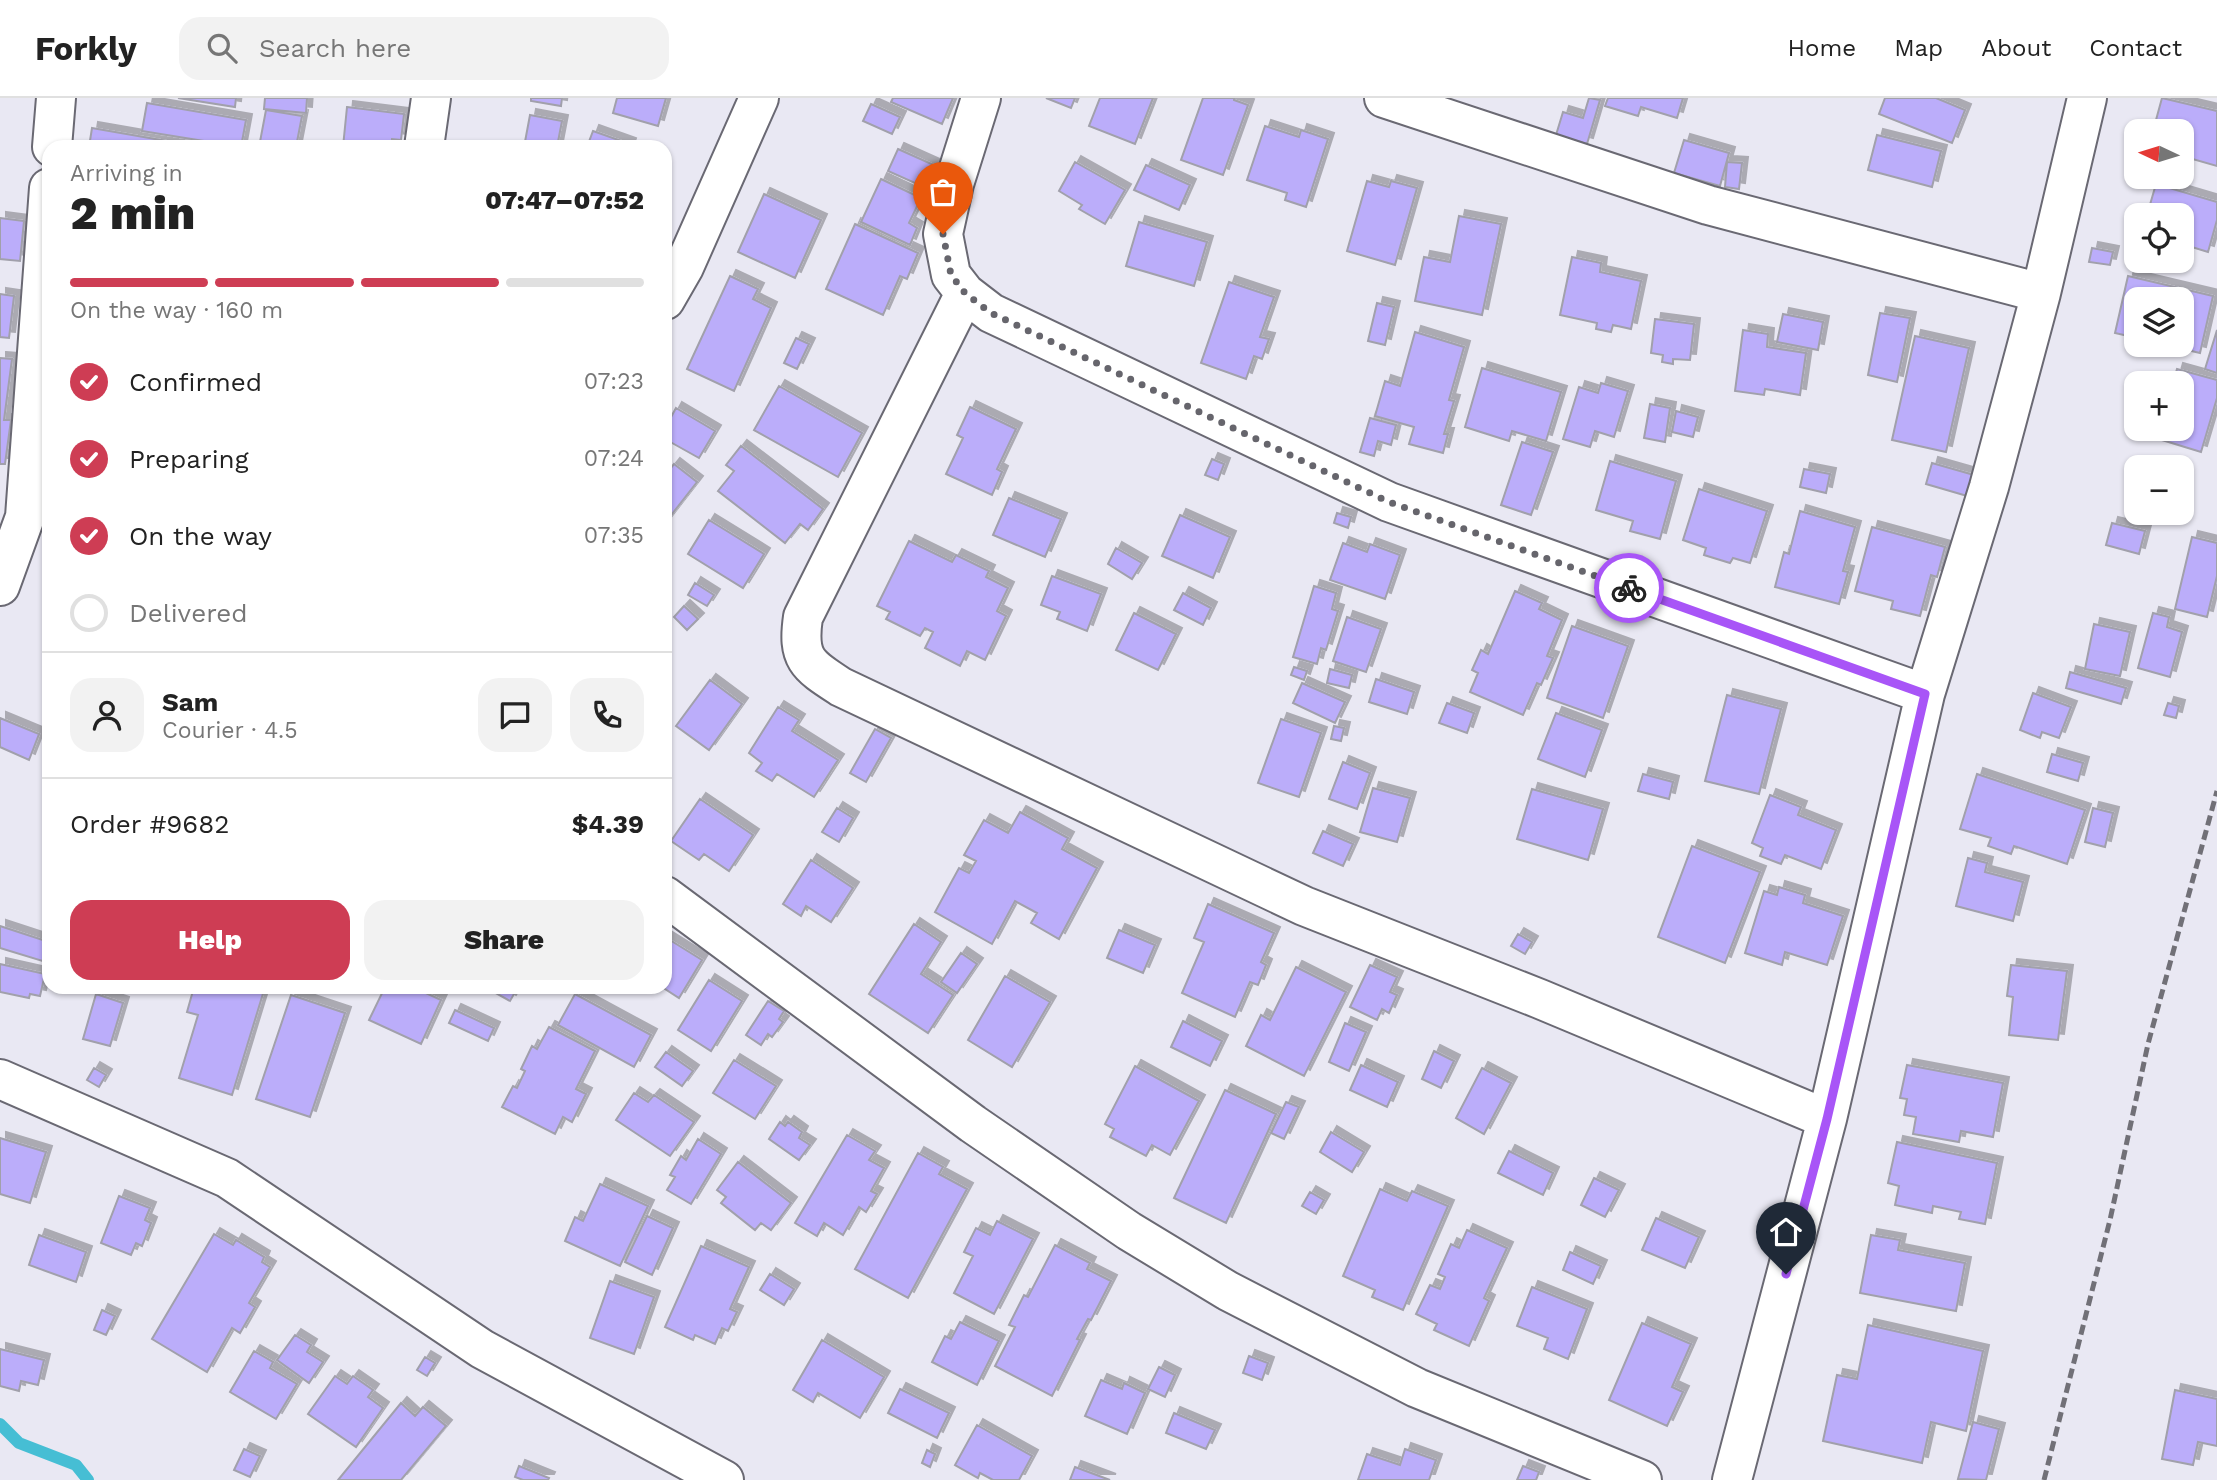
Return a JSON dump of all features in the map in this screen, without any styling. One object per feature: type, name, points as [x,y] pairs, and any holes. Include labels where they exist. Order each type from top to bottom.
[{"type":"street","points":[[53,140],[56,98]]},
{"type":"street","points":[[425,140],[431,98]]},
{"type":"street","points":[[672,288],[684,267],[759,98]]},
{"type":"street","points":[[981,98],[954,184],[943,234],[951,275],[965,293],[991,313],[1389,502],[1925,694]]},
{"type":"street","points":[[1384,98],[1708,205],[2041,293]]},
{"type":"street","points":[[1732,1480],[1827,1119],[1925,694],[1989,487],[2041,293],[2087,98]]},
{"type":"street","points":[[0,586],[25,517],[42,284]]},
{"type":"street","points":[[965,293],[803,617],[800,640],[811,668],[841,687],[1304,906],[1540,999],[1827,1119]]},
{"type":"street","points":[[672,901],[973,1124],[1129,1231],[1206,1278],[1417,1388],[1642,1480]]},
{"type":"street","points":[[0,1079],[227,1178],[482,1349],[724,1480]]},
{"type":"building","points":[[178,98],[236,98],[235,107]]},
{"type":"building","points":[[265,98],[307,98],[306,113],[264,109]]},
{"type":"building","points":[[531,98],[562,98],[561,106],[531,101]]},
{"type":"building","points":[[617,98],[666,98],[658,126],[613,113]]},
{"type":"building","points":[[893,98],[953,98],[942,124],[891,102]]},
{"type":"building","points":[[1046,98],[1075,98],[1071,108]]},
{"type":"building","points":[[1100,98],[1153,98],[1135,144],[1089,126]]},
{"type":"building","points":[[1203,98],[1234,98],[1248,105],[1223,175],[1181,160]]},
{"type":"building","points":[[1589,98],[1600,100],[1587,144],[1556,135],[1563,112],[1583,118]]},
{"type":"building","points":[[1608,98],[1683,98],[1677,118],[1641,107],[1638,116],[1605,106]]},
{"type":"building","points":[[1885,98],[1936,98],[1965,110],[1952,143],[1879,114]]},
{"type":"building","points":[[2162,98],[2217,111],[2217,166],[2194,159],[2194,119],[2156,119]]},
{"type":"building","points":[[147,103],[246,120],[242,140],[198,140],[142,131]]},
{"type":"building","points":[[871,104],[900,117],[892,134],[863,121]]},
{"type":"building","points":[[347,107],[404,114],[401,140],[344,140]]},
{"type":"building","points":[[266,110],[302,116],[297,140],[260,140]]},
{"type":"building","points":[[530,115],[562,121],[558,140],[525,140]]},
{"type":"building","points":[[1265,126],[1299,137],[1301,130],[1328,139],[1306,207],[1285,200],[1287,193],[1247,180]]},
{"type":"building","points":[[92,128],[161,140],[90,140]]},
{"type":"building","points":[[593,131],[619,140],[590,140]]},
{"type":"building","points":[[1877,135],[1941,151],[1932,187],[1868,170]]},
{"type":"building","points":[[1684,140],[1729,153],[1720,186],[1674,173]]},
{"type":"building","points":[[898,149],[945,170],[935,192],[888,171]]},
{"type":"building","points":[[1075,162],[1125,190],[1105,224],[1079,209],[1082,205],[1059,191]]},
{"type":"building","points":[[1727,162],[1742,163],[1739,189],[1725,187]]},
{"type":"building","points":[[1146,165],[1190,185],[1179,210],[1134,190]]},
{"type":"building","points":[[881,179],[921,198],[909,223],[917,228],[910,245],[861,222]]},
{"type":"building","points":[[1367,181],[1389,187],[1391,181],[1417,188],[1395,265],[1347,251]]},
{"type":"building","points":[[2155,189],[2173,189],[2217,202],[2217,220],[2208,252],[2194,248],[2194,203],[2150,203]]},
{"type":"building","points":[[764,194],[821,220],[795,278],[738,252]]},
{"type":"building","points":[[1459,216],[1501,224],[1482,315],[1415,301],[1424,257],[1450,262]]},
{"type":"building","points":[[0,218],[24,221],[20,261],[0,259]]},
{"type":"building","points":[[1139,222],[1207,242],[1194,286],[1126,266]]},
{"type":"building","points":[[855,224],[918,253],[907,279],[900,276],[883,315],[826,289]]},
{"type":"building","points":[[2092,248],[2113,252],[2110,265],[2089,262]]},
{"type":"building","points":[[1572,257],[1601,263],[1600,272],[1641,281],[1631,329],[1613,325],[1611,332],[1596,329],[1597,323],[1560,315]]},
{"type":"building","points":[[730,276],[758,289],[753,299],[771,308],[734,391],[687,369]]},
{"type":"building","points":[[2128,276],[2175,287],[2125,287]]},
{"type":"building","points":[[1229,282],[1274,297],[1260,337],[1269,339],[1262,359],[1254,356],[1246,379],[1201,363]]},
{"type":"building","points":[[2194,292],[2213,296],[2200,353],[2194,352]]},
{"type":"building","points":[[0,294],[14,296],[9,338],[0,337]]},
{"type":"building","points":[[2124,294],[2124,335],[2115,333]]},
{"type":"building","points":[[1377,303],[1394,307],[1385,345],[1368,341]]},
{"type":"building","points":[[1880,313],[1910,318],[1897,382],[1868,375]]},
{"type":"building","points":[[1783,314],[1823,322],[1818,350],[1777,342]]},
{"type":"building","points":[[1655,319],[1694,324],[1690,360],[1673,359],[1673,364],[1662,362],[1663,355],[1651,353]]},
{"type":"building","points":[[1743,330],[1768,334],[1767,347],[1806,353],[1800,395],[1765,389],[1764,395],[1735,391]]},
{"type":"building","points":[[2217,330],[2217,373],[2205,369]]},
{"type":"building","points":[[1415,332],[1464,347],[1449,400],[1454,401],[1444,434],[1448,434],[1443,453],[1409,444],[1414,427],[1375,416],[1385,381],[1400,386]]},
{"type":"building","points":[[1915,336],[1969,348],[1946,452],[1892,440]]},
{"type":"building","points":[[796,338],[809,344],[797,369],[784,363]]},
{"type":"building","points":[[0,358],[12,359],[4,420],[11,420],[5,464],[0,464]]},
{"type":"building","points":[[1482,368],[1561,392],[1546,441],[1512,431],[1509,441],[1465,427]]},
{"type":"building","points":[[2194,374],[2217,380],[2217,398],[2201,452],[2165,441],[2194,441]]},
{"type":"building","points":[[1601,383],[1628,391],[1614,437],[1595,431],[1590,447],[1563,439],[1579,387],[1598,393]]},
{"type":"building","points":[[779,386],[862,433],[838,477],[754,430]]},
{"type":"building","points":[[1650,404],[1670,408],[1665,442],[1644,438]]},
{"type":"building","points":[[970,407],[1016,429],[997,469],[1002,472],[992,495],[946,474],[963,438],[957,435]]},
{"type":"building","points":[[676,408],[715,431],[699,458],[672,443],[672,415]]},
{"type":"building","points":[[1676,411],[1698,417],[1693,437],[1672,432]]},
{"type":"building","points":[[1370,418],[1396,425],[1391,445],[1378,441],[1374,456],[1360,452]]},
{"type":"building","points":[[1522,442],[1553,452],[1531,515],[1501,505]]},
{"type":"building","points":[[741,446],[823,509],[808,530],[800,524],[785,543],[718,491],[734,471],[726,465]]},
{"type":"building","points":[[1212,459],[1224,464],[1218,480],[1205,475]]},
{"type":"building","points":[[1610,461],[1676,481],[1660,539],[1630,531],[1633,521],[1596,510]]},
{"type":"building","points":[[1932,463],[1981,477],[1974,498],[1926,484]]},
{"type":"building","points":[[674,464],[697,482],[672,514]]},
{"type":"building","points":[[1804,469],[1830,474],[1826,493],[1800,487]]},
{"type":"building","points":[[1699,489],[1767,511],[1750,563],[1733,558],[1730,563],[1704,555],[1706,548],[1683,540]]},
{"type":"building","points":[[1009,498],[1061,519],[1045,557],[993,535]]},
{"type":"building","points":[[1800,511],[1855,527],[1843,571],[1848,572],[1839,604],[1775,587],[1784,552],[1789,554]]},
{"type":"building","points":[[1337,513],[1351,517],[1348,528],[1334,523]]},
{"type":"building","points":[[1180,515],[1230,537],[1213,578],[1162,556]]},
{"type":"building","points":[[709,520],[764,554],[743,588],[688,554]]},
{"type":"building","points":[[2112,523],[2145,531],[2139,554],[2106,545]]},
{"type":"building","points":[[1872,527],[1945,547],[1937,577],[1931,575],[1920,616],[1891,609],[1893,601],[1855,591]]},
{"type":"building","points":[[2192,537],[2217,543],[2217,576],[2207,617],[2175,609]]},
{"type":"building","points":[[909,541],[952,562],[956,555],[989,571],[986,577],[1008,588],[997,611],[1006,616],[985,660],[967,651],[960,666],[925,648],[933,632],[925,628],[920,636],[886,619],[890,612],[877,606]]},
{"type":"building","points":[[1343,543],[1367,552],[1370,544],[1400,555],[1385,599],[1330,580]]},
{"type":"building","points":[[1116,548],[1142,563],[1132,579],[1108,564]]},
{"type":"building","points":[[1052,576],[1101,594],[1087,631],[1057,619],[1060,612],[1041,605]]},
{"type":"building","points":[[695,583],[714,595],[707,606],[688,595]]},
{"type":"building","points":[[1314,586],[1336,593],[1332,609],[1338,611],[1326,650],[1321,648],[1317,664],[1293,657]]},
{"type":"building","points":[[1515,591],[1542,603],[1539,609],[1562,620],[1547,656],[1553,658],[1541,685],[1537,683],[1523,715],[1470,692],[1478,673],[1472,670],[1481,650],[1488,654]]},
{"type":"building","points":[[1183,593],[1211,608],[1203,625],[1174,610]]},
{"type":"building","points":[[684,606],[698,619],[687,630],[674,617]]},
{"type":"building","points":[[1134,613],[1176,634],[1158,670],[1116,650]]},
{"type":"building","points":[[2153,613],[2169,617],[2167,627],[2182,632],[2170,677],[2138,668]]},
{"type":"building","points":[[1347,617],[1381,629],[1366,672],[1333,661]]},
{"type":"building","points":[[2094,624],[2130,632],[2120,676],[2085,669]]},
{"type":"building","points":[[1572,626],[1628,646],[1603,718],[1547,698]]},
{"type":"building","points":[[1294,667],[1307,671],[1304,680],[1291,675]]},
{"type":"building","points":[[1330,669],[1352,675],[1349,688],[1327,683]]},
{"type":"building","points":[[2070,672],[2126,688],[2121,704],[2066,688]]},
{"type":"building","points":[[1376,679],[1414,692],[1407,714],[1369,702]]},
{"type":"building","points":[[710,680],[742,704],[709,750],[676,726]]},
{"type":"building","points":[[1302,683],[1345,702],[1335,723],[1293,703]]},
{"type":"building","points":[[2033,693],[2071,707],[2059,738],[2042,732],[2040,738],[2020,730]]},
{"type":"building","points":[[1727,695],[1781,709],[1759,794],[1705,781]]},
{"type":"building","points":[[1447,703],[1474,713],[1467,733],[1439,723]]},
{"type":"building","points":[[2168,703],[2179,706],[2176,718],[2164,715]]},
{"type":"building","points":[[778,707],[799,720],[792,731],[838,760],[814,797],[777,774],[772,781],[756,771],[762,763],[749,753]]},
{"type":"building","points":[[1556,713],[1602,730],[1585,777],[1538,759]]},
{"type":"building","points":[[0,718],[39,734],[29,760],[0,747]]},
{"type":"building","points":[[1281,719],[1321,733],[1299,797],[1258,783]]},
{"type":"building","points":[[1334,726],[1344,728],[1341,741],[1331,739]]},
{"type":"building","points":[[875,729],[891,738],[866,782],[850,773]]},
{"type":"building","points":[[2052,754],[2083,763],[2078,781],[2047,772]]},
{"type":"building","points":[[1343,762],[1370,773],[1357,809],[1329,799]]},
{"type":"building","points":[[1643,774],[1673,782],[1669,799],[1638,791]]},
{"type":"building","points":[[1977,774],[2085,810],[2067,864],[2014,846],[2011,854],[1988,846],[1991,838],[1960,829]]},
{"type":"building","points":[[1373,788],[1410,798],[1397,842],[1360,832]]},
{"type":"building","points":[[1532,789],[1603,809],[1588,860],[1517,839]]},
{"type":"building","points":[[1770,795],[1801,807],[1798,815],[1836,830],[1821,869],[1785,855],[1781,864],[1760,856],[1763,848],[1752,843]]},
{"type":"building","points":[[700,799],[753,835],[729,871],[704,854],[699,860],[672,840]]},
{"type":"building","points":[[837,808],[853,818],[839,842],[822,832]]},
{"type":"building","points":[[2093,808],[2113,813],[2105,847],[2085,842]]},
{"type":"building","points":[[1020,812],[1068,838],[1062,849],[1097,868],[1059,939],[1031,923],[1037,913],[1015,901],[992,944],[935,912],[959,868],[969,873],[976,861],[964,855],[984,820],[1008,833]]},
{"type":"building","points":[[1323,831],[1353,844],[1343,866],[1313,853]]},
{"type":"building","points":[[1692,846],[1760,872],[1725,963],[1658,937]]},
{"type":"building","points":[[1968,858],[1987,863],[1985,872],[2023,882],[2013,921],[1956,906]]},
{"type":"building","points":[[811,860],[853,888],[831,922],[806,906],[801,916],[783,904]]},
{"type":"building","points":[[1779,887],[1805,895],[1803,903],[1843,916],[1827,965],[1785,952],[1782,965],[1745,953],[1764,891],[1777,895]]},
{"type":"building","points":[[1208,904],[1274,933],[1261,962],[1266,965],[1258,985],[1250,982],[1235,1017],[1182,993],[1204,942],[1194,938]]},
{"type":"building","points":[[914,924],[941,942],[921,974],[953,995],[928,1033],[869,994]]},
{"type":"building","points":[[0,926],[42,940],[42,961],[0,948]]},
{"type":"building","points":[[1119,930],[1155,945],[1143,973],[1107,958]]},
{"type":"building","points":[[1518,934],[1532,942],[1525,954],[1511,946]]},
{"type":"building","points":[[672,941],[702,960],[679,998],[672,993]]},
{"type":"building","points":[[961,953],[977,964],[957,993],[941,982]]},
{"type":"building","points":[[0,964],[42,973],[40,996],[30,994],[29,998],[0,992]]},
{"type":"building","points":[[1370,965],[1397,977],[1390,992],[1397,995],[1389,1013],[1382,1009],[1377,1020],[1350,1007]]},
{"type":"building","points":[[2011,965],[2067,971],[2058,1040],[2009,1035],[2013,997],[2007,996]]},
{"type":"building","points":[[1296,967],[1346,992],[1304,1076],[1246,1046],[1261,1015],[1270,1020]]},
{"type":"building","points":[[1005,976],[1050,1002],[1012,1067],[968,1040]]},
{"type":"building","points":[[709,980],[742,1001],[711,1051],[678,1030]]},
{"type":"building","points":[[96,994],[123,1003],[110,1046],[83,1039]]},
{"type":"building","points":[[192,994],[263,994],[232,1095],[179,1078],[198,1015],[187,1012]]},
{"type":"building","points":[[382,994],[428,994],[441,1000],[421,1044],[369,1020]]},
{"type":"building","points":[[498,994],[514,994],[510,1001]]},
{"type":"building","points":[[575,994],[651,1035],[634,1067],[558,1025]]},
{"type":"building","points":[[291,995],[345,1013],[310,1117],[256,1099]]},
{"type":"building","points":[[768,1001],[784,1011],[779,1019],[783,1022],[772,1037],[768,1034],[761,1045],[746,1035]]},
{"type":"building","points":[[455,1010],[494,1028],[488,1041],[449,1023]]},
{"type":"building","points":[[1183,1021],[1222,1041],[1210,1066],[1171,1047]]},
{"type":"building","points":[[1345,1023],[1366,1032],[1349,1071],[1329,1062]]},
{"type":"building","points":[[549,1027],[595,1051],[576,1089],[586,1094],[572,1122],[563,1117],[555,1134],[502,1107],[513,1086],[517,1088],[525,1071],[521,1069],[532,1046],[537,1049]]},
{"type":"building","points":[[1434,1051],[1454,1061],[1441,1088],[1422,1079]]},
{"type":"building","points":[[666,1052],[693,1071],[682,1086],[655,1067]]},
{"type":"building","points":[[734,1060],[776,1086],[755,1119],[713,1093]]},
{"type":"building","points":[[1361,1065],[1398,1082],[1387,1107],[1350,1090]]},
{"type":"building","points":[[1907,1065],[2003,1083],[1993,1137],[1961,1131],[1959,1142],[1913,1134],[1916,1117],[1904,1115],[1907,1099],[1900,1098]]},
{"type":"building","points":[[1135,1066],[1199,1101],[1170,1155],[1152,1145],[1146,1156],[1110,1137],[1114,1129],[1105,1124]]},
{"type":"building","points":[[94,1068],[106,1075],[99,1087],[87,1080]]},
{"type":"building","points":[[1482,1068],[1511,1083],[1484,1134],[1456,1118]]},
{"type":"building","points":[[1225,1090],[1276,1114],[1226,1223],[1174,1198]]},
{"type":"building","points":[[634,1093],[648,1102],[654,1095],[694,1122],[670,1156],[616,1120]]},
{"type":"building","points":[[1286,1102],[1299,1107],[1284,1139],[1271,1133]]},
{"type":"building","points":[[780,1122],[785,1126],[788,1122],[802,1132],[799,1138],[810,1145],[799,1160],[769,1139]]},
{"type":"building","points":[[1331,1132],[1364,1152],[1352,1172],[1320,1152]]},
{"type":"building","points":[[847,1135],[875,1151],[869,1160],[884,1168],[871,1191],[877,1194],[866,1212],[859,1207],[843,1235],[824,1223],[817,1236],[795,1223]]},
{"type":"building","points":[[0,1138],[46,1152],[30,1203],[0,1194]]},
{"type":"building","points":[[698,1139],[721,1154],[691,1204],[667,1190],[675,1177],[670,1175],[681,1156],[686,1160]]},
{"type":"building","points":[[1897,1142],[1997,1163],[1985,1224],[1959,1219],[1961,1212],[1933,1206],[1932,1213],[1895,1205],[1899,1186],[1888,1183]]},
{"type":"building","points":[[1509,1151],[1553,1173],[1543,1195],[1498,1173]]},
{"type":"building","points":[[918,1153],[943,1167],[939,1174],[967,1189],[908,1298],[855,1269]]},
{"type":"building","points":[[738,1162],[791,1203],[771,1230],[761,1223],[755,1230],[721,1203],[726,1197],[717,1190]]},
{"type":"building","points":[[1594,1178],[1619,1190],[1605,1217],[1581,1205]]},
{"type":"building","points":[[600,1184],[648,1206],[620,1266],[565,1241],[575,1217],[583,1221]]},
{"type":"building","points":[[1380,1189],[1407,1201],[1412,1191],[1448,1206],[1403,1310],[1372,1297],[1375,1290],[1343,1276]]},
{"type":"building","points":[[1310,1192],[1324,1200],[1316,1214],[1302,1206]]},
{"type":"building","points":[[119,1196],[150,1208],[145,1220],[151,1223],[142,1246],[136,1243],[131,1255],[101,1243]]},
{"type":"building","points":[[647,1216],[673,1228],[652,1275],[625,1262]]},
{"type":"building","points":[[1656,1218],[1699,1237],[1685,1268],[1642,1250]]},
{"type":"building","points":[[997,1221],[1033,1239],[994,1314],[954,1293],[973,1256],[964,1252],[976,1228],[990,1235]]},
{"type":"building","points":[[1467,1230],[1507,1248],[1484,1298],[1489,1301],[1469,1346],[1434,1330],[1437,1324],[1416,1314],[1430,1285],[1440,1289],[1445,1277],[1438,1274],[1451,1244],[1459,1248]]},
{"type":"building","points":[[214,1234],[233,1245],[236,1240],[264,1257],[262,1262],[270,1267],[249,1303],[255,1307],[240,1333],[232,1328],[207,1372],[152,1339]]},
{"type":"building","points":[[39,1235],[86,1252],[76,1282],[29,1265]]},
{"type":"building","points":[[1871,1235],[1900,1240],[1898,1250],[1965,1263],[1956,1311],[1860,1293]]},
{"type":"building","points":[[1055,1245],[1090,1263],[1087,1269],[1111,1281],[1091,1320],[1088,1319],[1077,1339],[1080,1340],[1052,1396],[995,1366],[1015,1327],[1009,1325],[1024,1295],[1028,1297]]},
{"type":"building","points":[[701,1246],[749,1267],[730,1309],[737,1312],[728,1331],[722,1328],[715,1344],[695,1335],[693,1340],[665,1327]]},
{"type":"building","points":[[1570,1252],[1601,1266],[1593,1284],[1563,1270]]},
{"type":"building","points":[[770,1274],[794,1289],[784,1305],[760,1290]]},
{"type":"building","points":[[610,1281],[654,1297],[634,1354],[590,1338]]},
{"type":"building","points":[[1532,1287],[1587,1309],[1568,1359],[1544,1349],[1548,1338],[1517,1326]]},
{"type":"building","points":[[102,1310],[115,1316],[106,1335],[94,1330]]},
{"type":"building","points":[[960,1322],[999,1341],[977,1385],[932,1362],[945,1336],[951,1339]]},
{"type":"building","points":[[1642,1323],[1691,1344],[1672,1387],[1683,1392],[1667,1426],[1609,1400]]},
{"type":"building","points":[[1868,1325],[1983,1351],[1966,1431],[1931,1422],[1922,1463],[1823,1441],[1837,1375],[1857,1379]]},
{"type":"building","points":[[295,1335],[311,1345],[307,1352],[323,1362],[309,1383],[277,1360]]},
{"type":"building","points":[[822,1340],[884,1377],[860,1418],[818,1393],[813,1402],[793,1390]]},
{"type":"building","points":[[0,1349],[44,1360],[38,1385],[21,1381],[19,1391],[0,1386]]},
{"type":"building","points":[[254,1351],[273,1362],[270,1368],[297,1384],[276,1419],[230,1392]]},
{"type":"building","points":[[1249,1356],[1268,1363],[1262,1380],[1243,1373]]},
{"type":"building","points":[[425,1357],[435,1363],[427,1376],[417,1370]]},
{"type":"building","points":[[1159,1367],[1175,1375],[1165,1397],[1148,1389]]},
{"type":"building","points":[[335,1376],[347,1384],[353,1376],[373,1390],[368,1397],[383,1408],[356,1447],[308,1414]]},
{"type":"building","points":[[1101,1380],[1122,1389],[1124,1383],[1145,1393],[1127,1434],[1085,1416]]},
{"type":"building","points":[[900,1389],[949,1413],[937,1438],[888,1413]]},
{"type":"building","points":[[2175,1390],[2217,1399],[2217,1446],[2198,1442],[2193,1465],[2162,1459]]},
{"type":"building","points":[[401,1403],[415,1416],[423,1407],[446,1426],[401,1480],[338,1480]]},
{"type":"building","points":[[1174,1413],[1215,1430],[1206,1449],[1166,1433]]},
{"type":"building","points":[[1973,1422],[1999,1429],[1986,1480],[1958,1479]]},
{"type":"building","points":[[977,1425],[1032,1456],[1019,1480],[993,1480],[980,1473],[978,1478],[955,1465]]},
{"type":"building","points":[[244,1449],[260,1456],[250,1477],[234,1470]]},
{"type":"building","points":[[1405,1449],[1436,1460],[1429,1480],[1358,1480],[1367,1454],[1400,1465]]},
{"type":"building","points":[[927,1450],[935,1454],[930,1467],[922,1463]]},
{"type":"building","points":[[519,1466],[549,1478],[523,1480],[515,1477]]},
{"type":"building","points":[[1523,1466],[1539,1472],[1536,1480],[1517,1480]]},
{"type":"building","points":[[1075,1467],[1110,1480],[1070,1480]]},
{"type":"waterway","points":[[0,1424],[19,1443],[76,1465],[88,1480]]},
{"type":"railway","points":[[2044,1480],[2110,1220],[2148,1044],[2217,791]]},
{"type":"way so far","points":[[943,234],[951,275],[965,293],[991,313],[1389,502],[1629,588]]},
{"type":"route","points":[[1629,588],[1925,694],[1827,1119],[1786,1274]]}]
